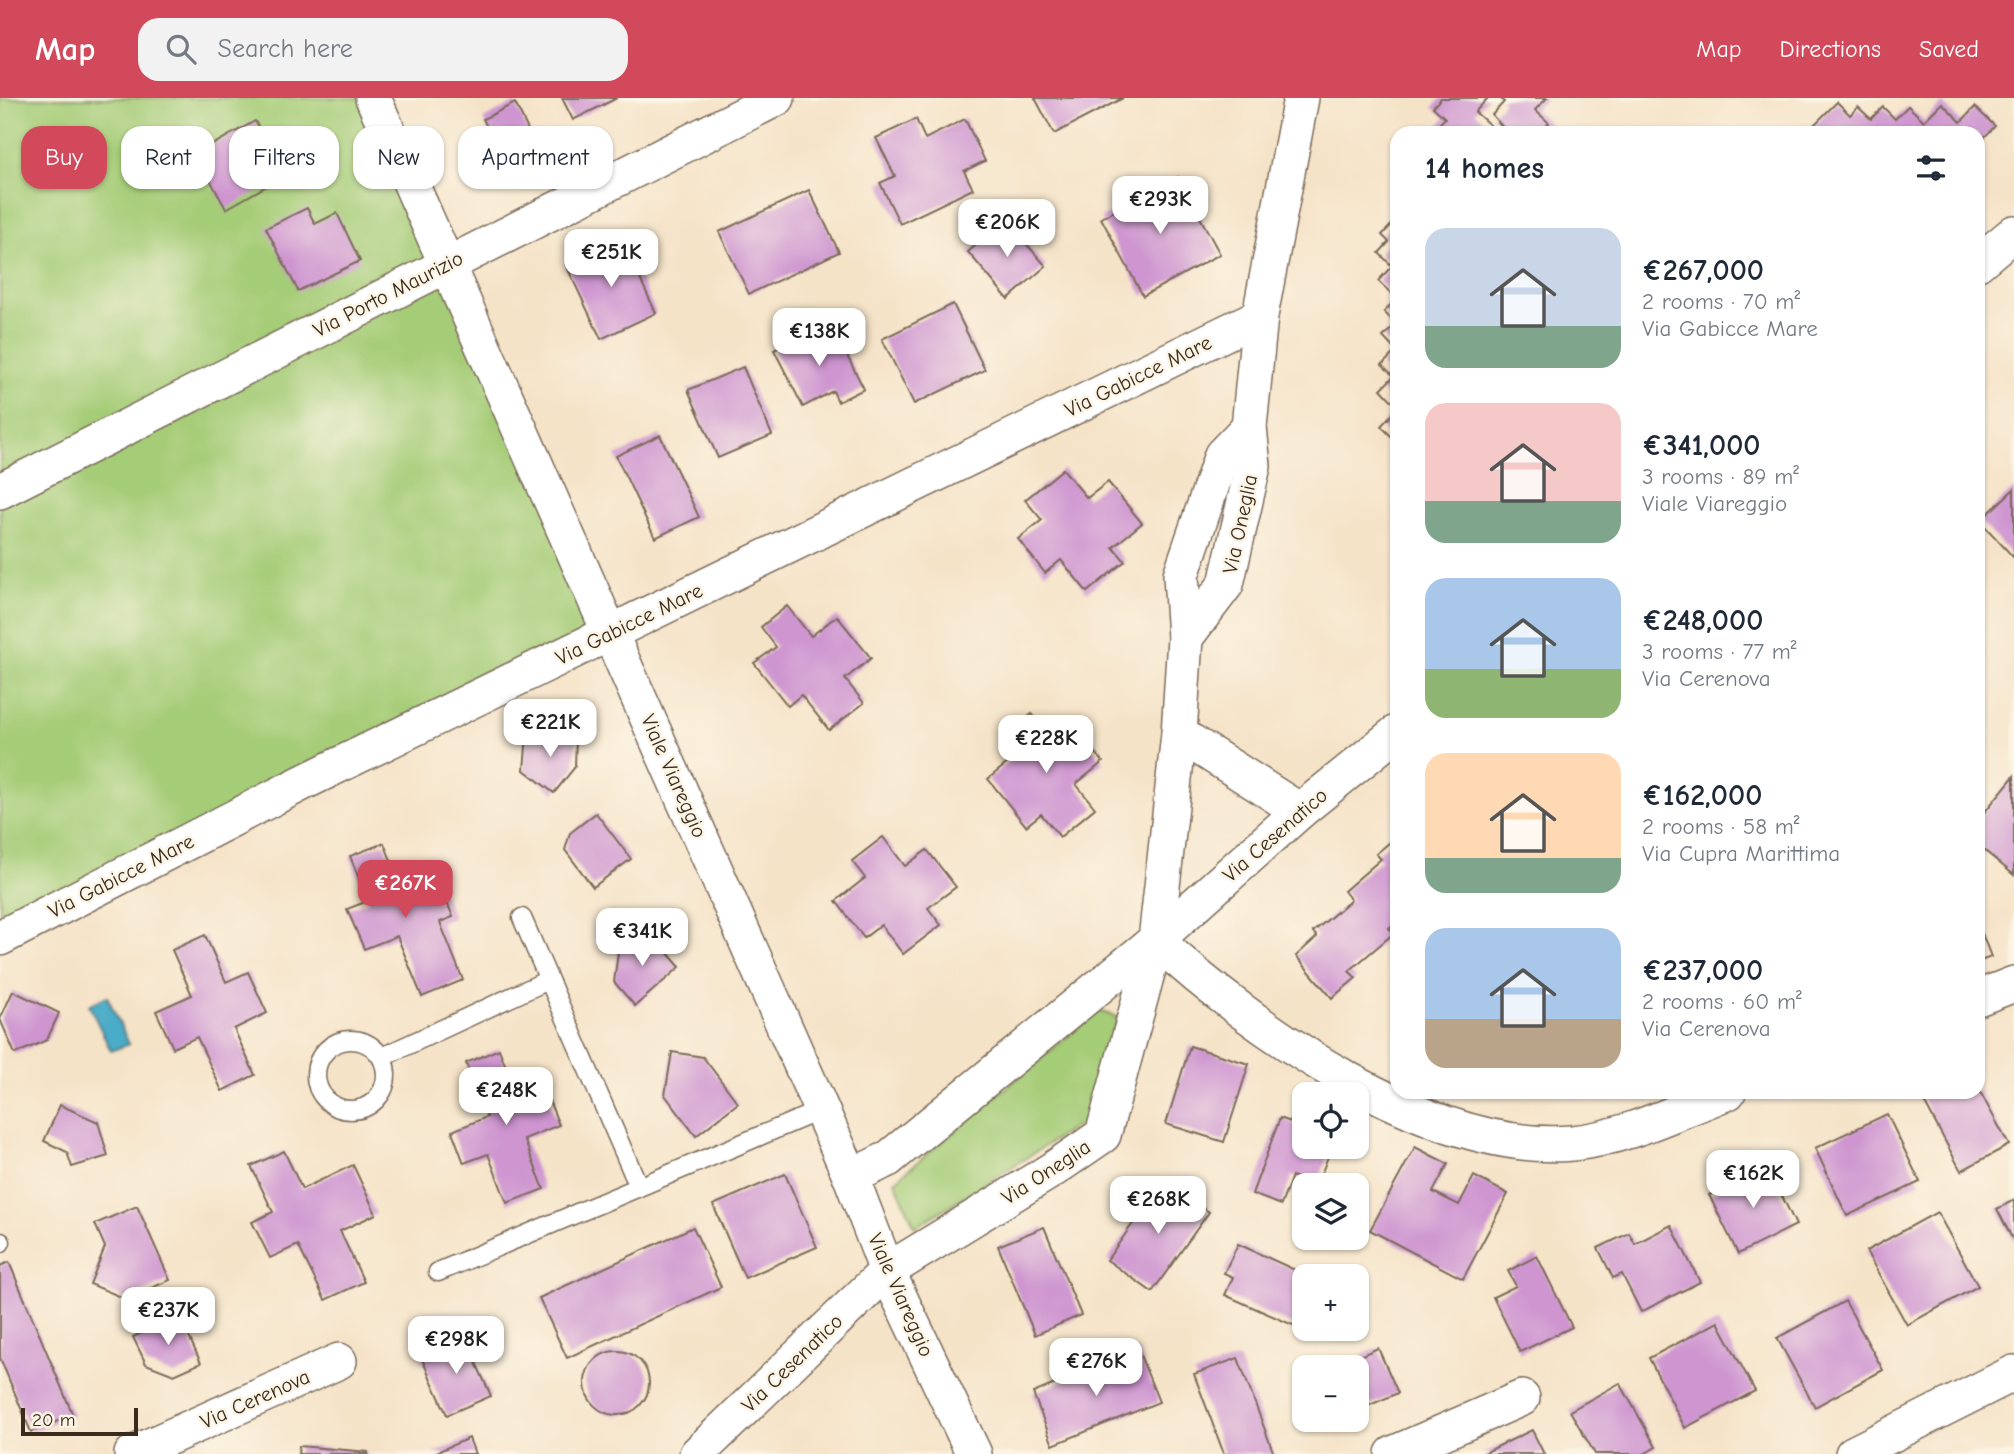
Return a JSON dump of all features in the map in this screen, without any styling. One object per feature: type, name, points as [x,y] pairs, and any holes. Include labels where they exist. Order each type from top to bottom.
[{"type":"street","name":"Viale Viareggio","points":[[373,98],[851,1177],[887,1271],[967,1448]]},
{"type":"street","name":"Via Porto Maurizio","points":[[0,491],[777,98]]},
{"type":"street","points":[[1260,316],[1301,98]]},
{"type":"street","points":[[1985,257],[2014,233]]},
{"type":"street","name":"Via Oneglia","points":[[887,1271],[1052,1170],[1103,1135],[1156,940],[1179,734],[1185,638],[1181,575],[1222,455],[1249,427],[1260,316]]},
{"type":"street","name":"Via Gabicce Mare","points":[[0,938],[304,782],[1260,316]]},
{"type":"street","points":[[1179,734],[1300,811]]},
{"type":"street","name":"Via Cesenatico","points":[[1156,940],[1300,811],[1390,738]]},
{"type":"street","points":[[851,1177],[888,1159],[1156,940],[1198,979],[1317,1063],[1409,1111],[1456,1127],[1524,1143],[1573,1143],[1626,1130],[1709,1099]]},
{"type":"street","points":[[1985,995],[2014,984]]},
{"type":"street","name":"Via Cesenatico","points":[[696,1454],[887,1271]]},
{"type":"street","name":"Via Cerenova","points":[[132,1454],[339,1361]]},
{"type":"street","points":[[1853,1454],[2014,1373]]},
{"type":"street","points":[[1393,1454],[1521,1398]]},
{"type":"lane","points":[[522,918],[639,1187]]},
{"type":"lane","points":[[382,1057],[548,980]]},
{"type":"lane","points":[[340,1041],[363,1042],[382,1057],[386,1067],[384,1090],[368,1106],[356,1110],[334,1106],[318,1089],[316,1066],[321,1055],[340,1041]]},
{"type":"lane","points":[[438,1272],[821,1110]]},
{"type":"green space","points":[[0,98],[373,98],[385,126],[353,126],[353,189],[413,189],[611,633],[0,933]]},
{"type":"green space","points":[[1098,1011],[1118,1017],[1090,1118],[915,1227],[895,1181]]},
{"type":"water","points":[[107,996],[129,1044],[111,1051],[89,1005]]},
{"type":"building","points":[[562,98],[617,98],[573,120]]},
{"type":"building","points":[[1035,98],[1123,98],[1054,134]]},
{"type":"building","points":[[1441,98],[1488,98],[1475,112],[1491,126],[1438,126],[1445,118],[1433,107]]},
{"type":"building","points":[[1500,98],[1547,98],[1535,110],[1549,123],[1546,126],[1502,126],[1492,115],[1504,102]]},
{"type":"building","points":[[1837,102],[1850,115],[1858,107],[1871,119],[1883,107],[1895,119],[1908,106],[1924,121],[1942,103],[1961,122],[1975,107],[1995,126],[1985,137],[1985,126],[1813,126]]},
{"type":"building","points":[[515,103],[526,126],[486,126],[483,119]]},
{"type":"building","points":[[916,119],[925,139],[965,119],[985,161],[964,171],[973,189],[900,224],[880,183],[895,176],[876,138]]},
{"type":"building","points":[[229,136],[229,189],[261,189],[226,209],[215,189],[215,143]]},
{"type":"building","points":[[1178,177],[1220,254],[1143,296],[1101,218]]},
{"type":"building","points":[[809,190],[839,252],[749,294],[719,232]]},
{"type":"building","points":[[307,208],[315,224],[337,213],[360,261],[298,291],[266,228]]},
{"type":"building","points":[[1005,220],[1046,266],[1008,299],[968,252]]},
{"type":"building","points":[[1390,226],[1390,264],[1379,253],[1389,242],[1382,235]]},
{"type":"building","points":[[622,240],[656,313],[601,339],[566,265]]},
{"type":"building","points":[[1390,268],[1390,292],[1378,281]]},
{"type":"building","points":[[953,304],[985,370],[914,404],[882,339]]},
{"type":"building","points":[[1390,306],[1390,318],[1384,312]]},
{"type":"building","points":[[834,330],[864,389],[838,402],[833,391],[803,407],[774,350],[804,334],[808,343]]},
{"type":"building","points":[[1390,330],[1390,345],[1383,337]]},
{"type":"building","points":[[1390,357],[1390,372],[1382,365]]},
{"type":"building","points":[[743,367],[772,435],[718,458],[688,390]]},
{"type":"building","points":[[1390,380],[1390,399],[1381,389]]},
{"type":"building","points":[[1390,416],[1390,435],[1381,426]]},
{"type":"building","points":[[660,435],[699,517],[655,538],[616,456]]},
{"type":"building","points":[[1063,469],[1087,498],[1108,482],[1142,523],[1113,547],[1125,561],[1087,592],[1061,560],[1045,573],[1018,539],[1042,520],[1025,500]]},
{"type":"building","points":[[2014,489],[2014,558],[1985,526],[1985,516]]},
{"type":"building","points":[[787,606],[811,636],[837,616],[871,658],[845,679],[864,703],[829,730],[801,695],[788,706],[754,663],[776,647],[761,627]]},
{"type":"building","points":[[1032,714],[1054,740],[1073,724],[1103,762],[1076,784],[1095,808],[1060,837],[1041,814],[1026,826],[988,779],[1015,757],[1000,739]]},
{"type":"building","points":[[527,735],[576,738],[575,767],[554,793],[524,770]]},
{"type":"building","points":[[2014,776],[2014,875],[1985,851],[1985,811]]},
{"type":"building","points":[[596,813],[631,859],[593,887],[565,850],[570,833]]},
{"type":"building","points":[[883,837],[905,866],[927,850],[956,887],[928,908],[941,925],[903,954],[881,925],[864,938],[836,901],[865,878],[852,861]]},
{"type":"building","points":[[1390,842],[1390,936],[1349,971],[1356,978],[1332,998],[1296,956],[1317,937],[1313,932],[1351,900],[1344,891],[1381,859],[1376,854]]},
{"type":"building","points":[[384,843],[403,890],[437,877],[453,917],[440,922],[463,980],[422,997],[397,936],[364,949],[347,909],[368,901],[350,856]]},
{"type":"building","points":[[205,935],[226,982],[248,972],[267,1013],[234,1029],[255,1075],[222,1091],[197,1037],[173,1048],[156,1011],[192,995],[172,950]]},
{"type":"building","points":[[620,937],[659,943],[680,967],[635,1006],[614,982]]},
{"type":"building","points":[[1985,941],[1991,957],[1985,959]]},
{"type":"building","points":[[13,991],[59,1013],[47,1040],[15,1054],[0,1019]]},
{"type":"building","points":[[1190,1046],[1249,1064],[1224,1142],[1166,1124]]},
{"type":"building","points":[[499,1049],[517,1095],[543,1086],[559,1125],[524,1139],[544,1189],[507,1203],[488,1154],[464,1163],[452,1131],[487,1117],[466,1063]]},
{"type":"building","points":[[672,1052],[703,1057],[738,1103],[696,1136],[665,1095]]},
{"type":"building","points":[[1923,1099],[1984,1099],[2009,1145],[1961,1171]]},
{"type":"building","points":[[60,1105],[98,1122],[108,1156],[72,1167],[67,1152],[44,1141]]},
{"type":"building","points":[[1887,1114],[1920,1182],[1847,1216],[1815,1148]]},
{"type":"building","points":[[1280,1118],[1292,1122],[1292,1159],[1327,1159],[1322,1173],[1292,1173],[1281,1205],[1252,1194]]},
{"type":"building","points":[[1415,1147],[1448,1164],[1433,1192],[1459,1205],[1474,1176],[1508,1194],[1463,1279],[1370,1230]]},
{"type":"building","points":[[284,1151],[302,1189],[353,1165],[376,1214],[340,1231],[364,1282],[325,1300],[298,1245],[270,1258],[252,1222],[273,1212],[251,1166]]},
{"type":"building","points":[[1768,1167],[1796,1225],[1738,1254],[1709,1195]]},
{"type":"building","points":[[785,1174],[817,1247],[745,1278],[713,1205]]},
{"type":"building","points":[[1163,1181],[1209,1212],[1152,1292],[1107,1260]]},
{"type":"building","points":[[2014,1200],[2014,1242],[1997,1209]]},
{"type":"building","points":[[137,1206],[170,1280],[126,1299],[90,1284],[105,1247],[95,1224]]},
{"type":"building","points":[[1937,1212],[1978,1286],[1907,1325],[1866,1251]]},
{"type":"building","points":[[1671,1225],[1700,1282],[1641,1312],[1622,1274],[1613,1278],[1598,1248],[1629,1233],[1635,1244]]},
{"type":"building","points":[[693,1227],[721,1287],[567,1358],[539,1298]]},
{"type":"building","points":[[1044,1227],[1081,1315],[1035,1335],[998,1246]]},
{"type":"building","points":[[1238,1244],[1292,1269],[1292,1325],[1225,1295],[1233,1277],[1224,1273]]},
{"type":"building","points":[[1537,1256],[1572,1327],[1520,1352],[1493,1297],[1516,1286],[1508,1271]]},
{"type":"building","points":[[9,1262],[73,1415],[31,1432],[0,1358],[0,1266]]},
{"type":"building","points":[[1845,1301],[1883,1370],[1815,1407],[1777,1338]]},
{"type":"building","points":[[179,1315],[201,1363],[174,1375],[146,1364],[133,1337]]},
{"type":"building","points":[[1718,1322],[1755,1391],[1685,1428],[1649,1358]]},
{"type":"building","points":[[465,1338],[491,1396],[447,1415],[421,1357]]},
{"type":"building","points":[[1378,1348],[1398,1393],[1369,1405],[1369,1355],[1362,1355]]},
{"type":"building","points":[[1138,1350],[1159,1402],[1053,1445],[1033,1393]]},
{"type":"building","points":[[617,1351],[640,1360],[649,1383],[640,1406],[617,1415],[594,1406],[585,1383],[594,1360]]},
{"type":"building","points":[[1238,1358],[1274,1454],[1224,1454],[1194,1374]]},
{"type":"building","points":[[1620,1383],[1656,1447],[1644,1454],[1595,1454],[1570,1411]]},
{"type":"building","points":[[1532,1430],[1544,1454],[1482,1454]]},
{"type":"building","points":[[469,1438],[475,1454],[432,1454]]},
{"type":"building","points":[[299,1446],[368,1452],[368,1454],[298,1454]]}]
